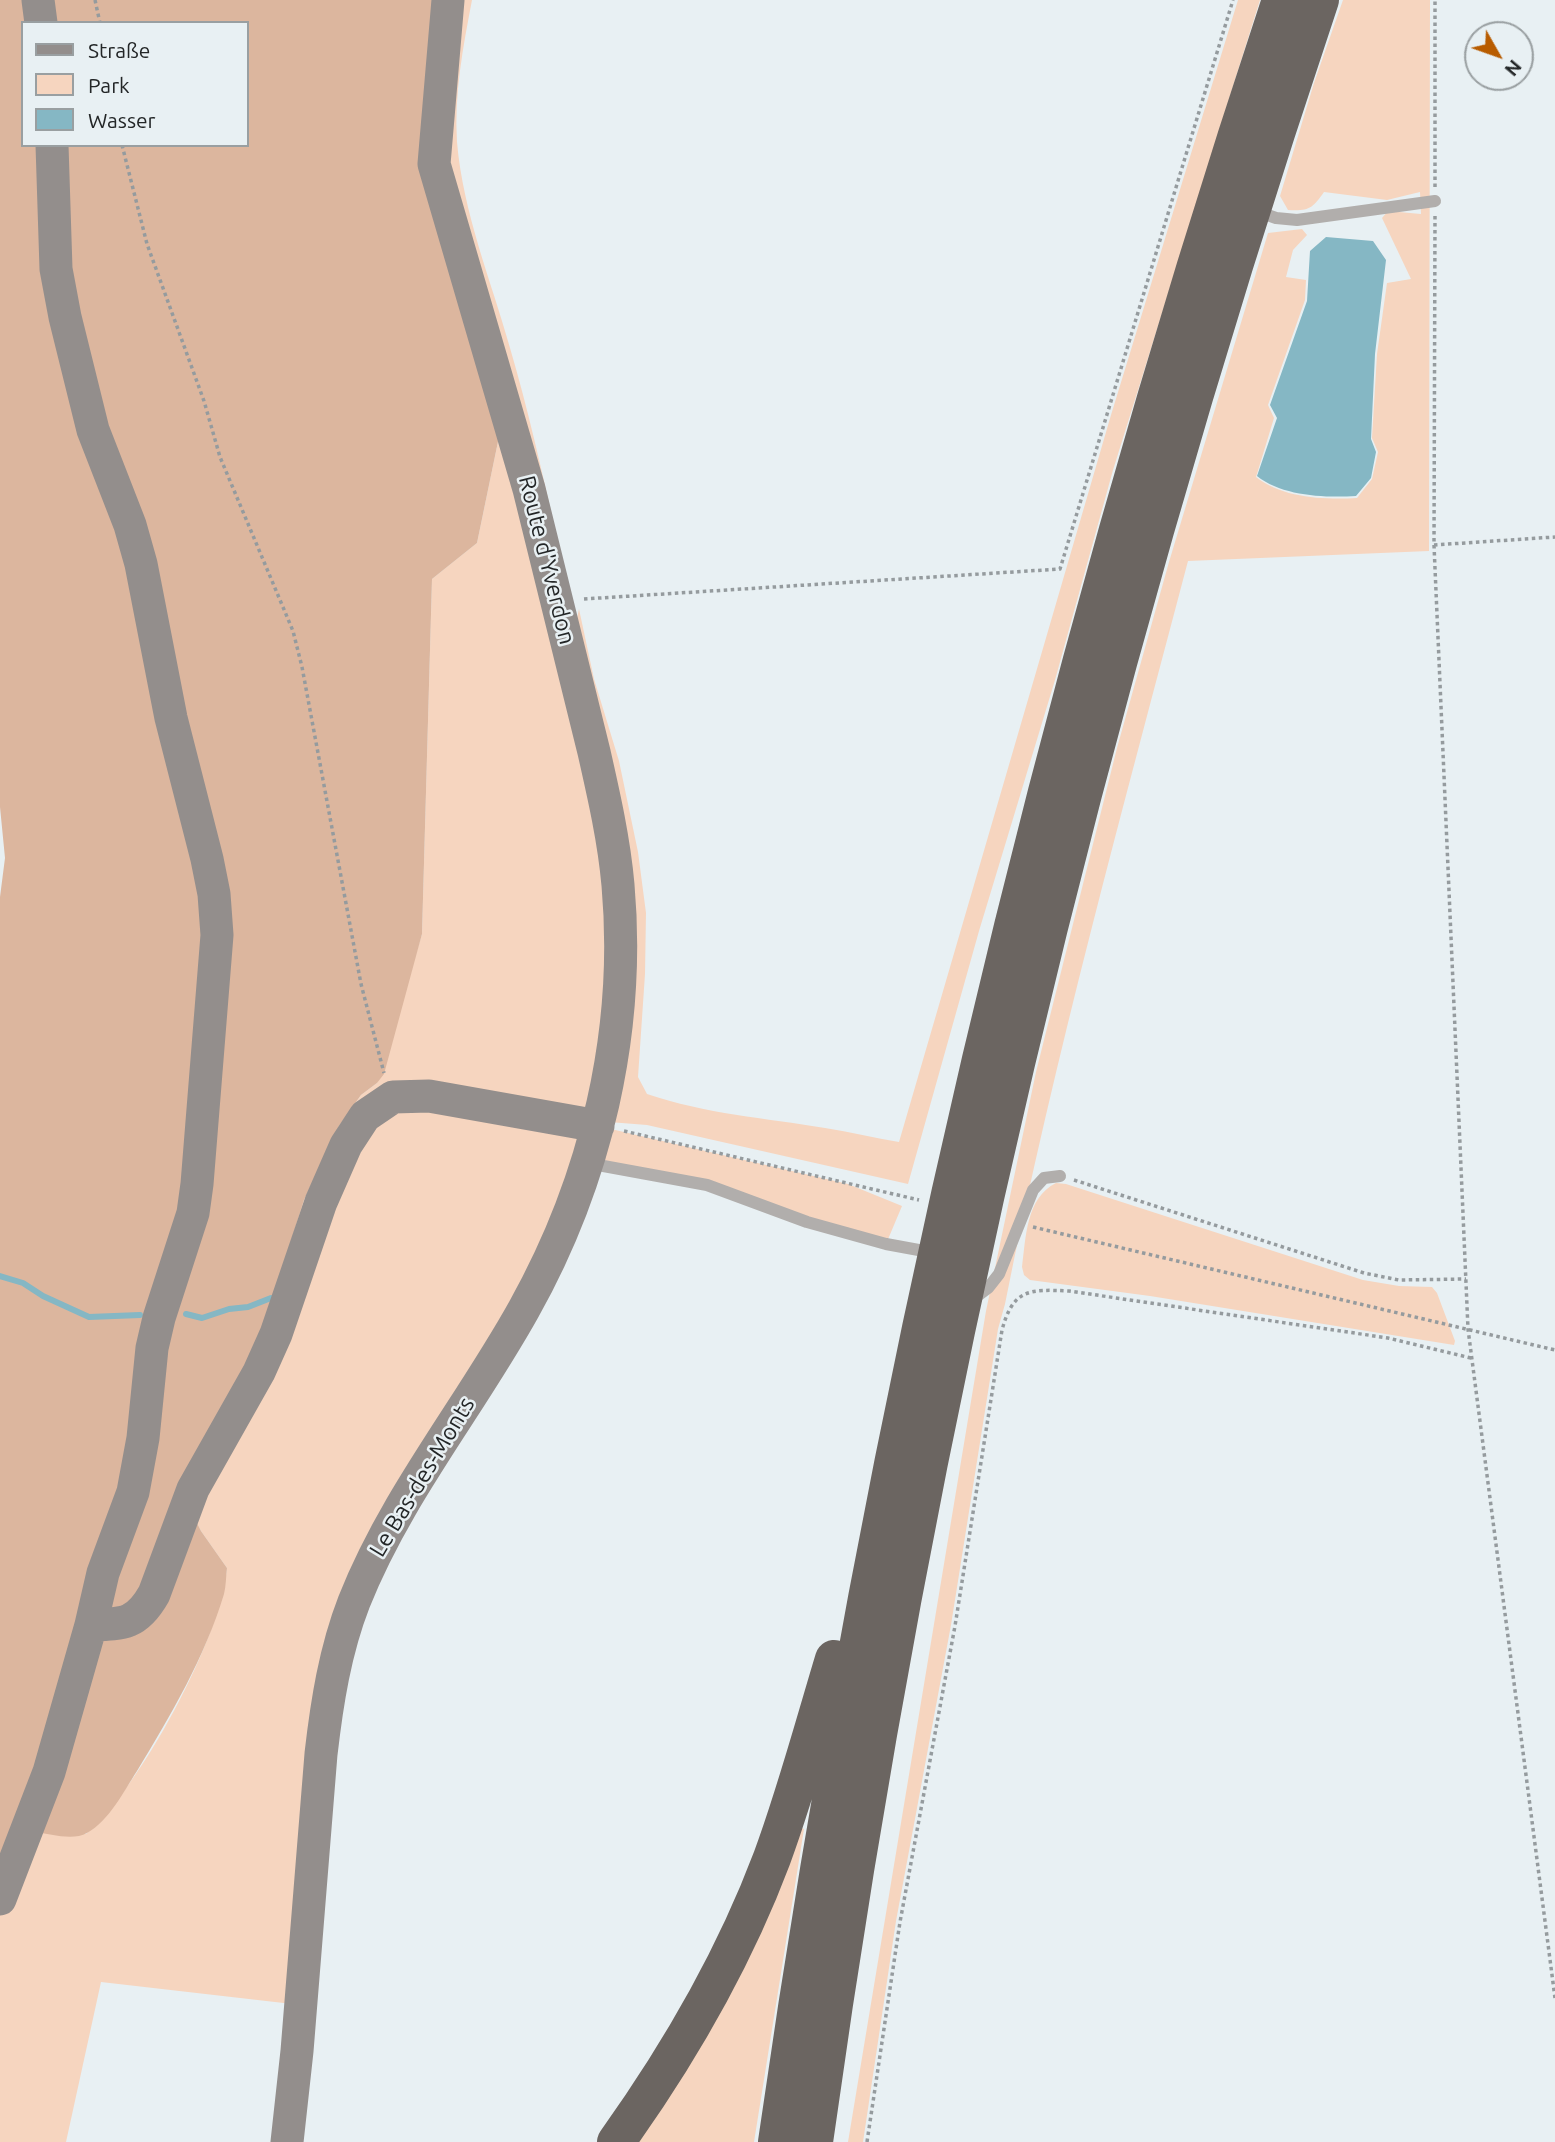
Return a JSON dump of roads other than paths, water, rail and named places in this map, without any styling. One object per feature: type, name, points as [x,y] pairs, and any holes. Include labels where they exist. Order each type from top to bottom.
[{"type":"highway","points":[[777,2142],[831,1792],[893,1462],[936,1254],[1010,936],[1086,644],[1180,320],[1282,0]]},
{"type":"highway","points":[[814,2142],[838,1973],[918,1523],[962,1305],[1024,1032],[1087,779],[1170,480],[1252,210],[1320,0]]},
{"type":"highway","points":[[616,2142],[675,2055],[701,2008],[749,1912],[771,1860],[799,1777],[893,1462]]},
{"type":"street","points":[[38,0],[41,21]]},
{"type":"street","name":"Route d'Yverdon","points":[[448,0],[434,164],[509,415],[557,600],[604,796],[618,884],[618,1006],[614,1046],[598,1126]]},
{"type":"street","points":[[0,1899],[49,1772],[92,1625],[103,1573],[133,1492],[143,1438],[152,1348],[194,1203],[217,935],[214,894],[207,859],[171,718],[141,564],[130,525],[93,430],[65,317],[56,269],[52,147]]},
{"type":"street","points":[[92,1625],[121,1624],[132,1620],[151,1600],[193,1489],[259,1372],[276,1334],[321,1202],[346,1145],[365,1116],[393,1097],[429,1096],[598,1126]]},
{"type":"street","name":"Le Bas-des-Monts","points":[[287,2142],[323,1741],[330,1690],[342,1637],[369,1568],[404,1500],[498,1352],[540,1280],[570,1214],[598,1126]]},
{"type":"lane","points":[[1252,210],[1276,218],[1297,220],[1435,201]]},
{"type":"lane","points":[[587,1163],[707,1185],[820,1226],[936,1254]]},
{"type":"lane","points":[[962,1305],[988,1288],[999,1274],[1033,1190],[1044,1178],[1060,1176]]},
{"type":"water","points":[[1326,237],[1373,241],[1386,260],[1375,354],[1371,439],[1376,452],[1371,478],[1356,496],[1331,497],[1291,492],[1257,476],[1277,418],[1270,405],[1307,301],[1310,251]]},
{"type":"waterway","points":[[0,1276],[23,1283],[43,1296],[89,1317],[140,1315]]},
{"type":"waterway","points":[[186,1314],[202,1318],[229,1309],[248,1307],[271,1298]]}]
